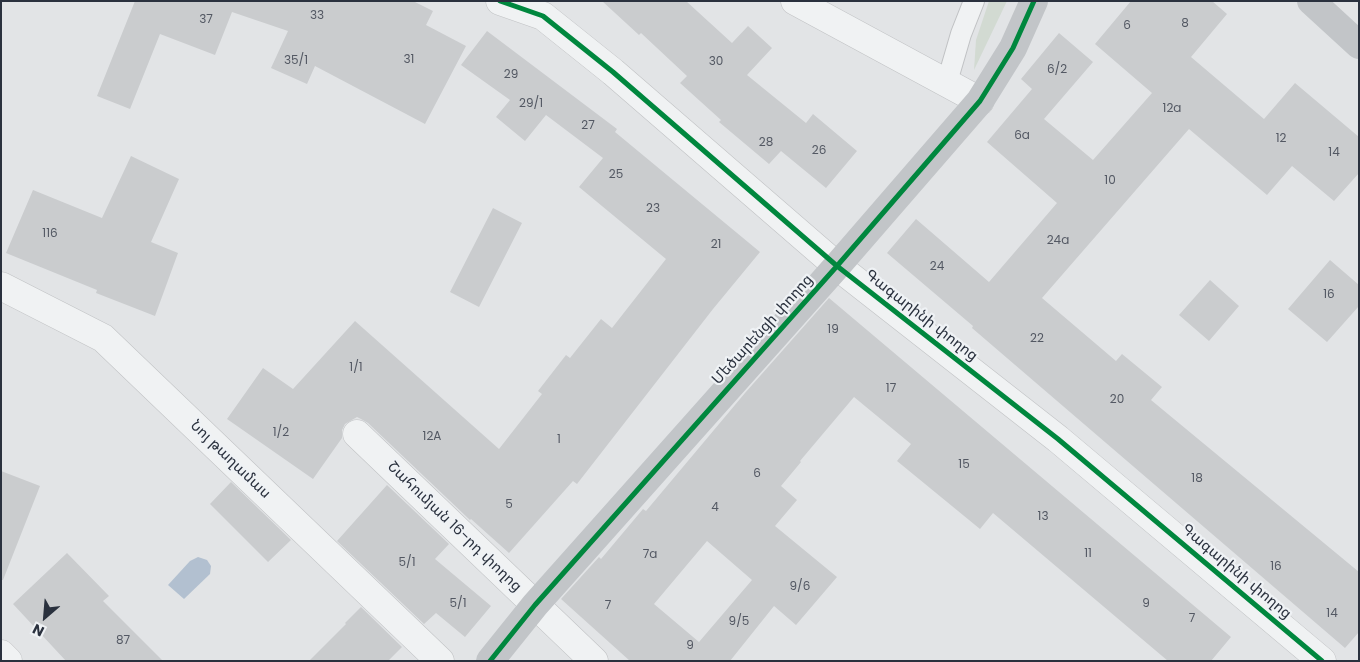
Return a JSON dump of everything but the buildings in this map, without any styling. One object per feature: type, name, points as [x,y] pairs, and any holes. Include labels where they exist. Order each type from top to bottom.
[{"type":"street","name":"Գագարինի փողոց","points":[[500,1],[543,16],[613,72],[837,266],[1058,439],[1322,661]]},
{"type":"street","points":[[795,1],[980,101]]},
{"type":"street","name":"Մեծարենցի փողոց","points":[[490,661],[535,605],[837,266],[980,101],[1013,48],[1034,1]]},
{"type":"street","points":[[1311,1],[1359,45]]},
{"type":"street","name":"Նոյ թաղամաս","points":[[1,286],[103,338],[440,661]]},
{"type":"street","name":"Շահումյան 16-րդ փողոց","points":[[357,434],[594,661]]},
{"type":"street","points":[[1,654],[8,661]]},
{"type":"lane","points":[[947,82],[961,34],[974,1]]},
{"type":"shaded area","points":[[989,1],[1007,1],[974,70],[976,40]]},
{"type":"water","points":[[198,557],[207,560],[211,566],[210,574],[184,599],[168,585],[190,561]]},
{"type":"cycle path","points":[[500,1],[543,16],[613,72],[837,266],[1058,439],[1322,661]]},
{"type":"cycle path","points":[[490,661],[535,605],[837,266],[980,101],[1013,48],[1034,1]]}]
